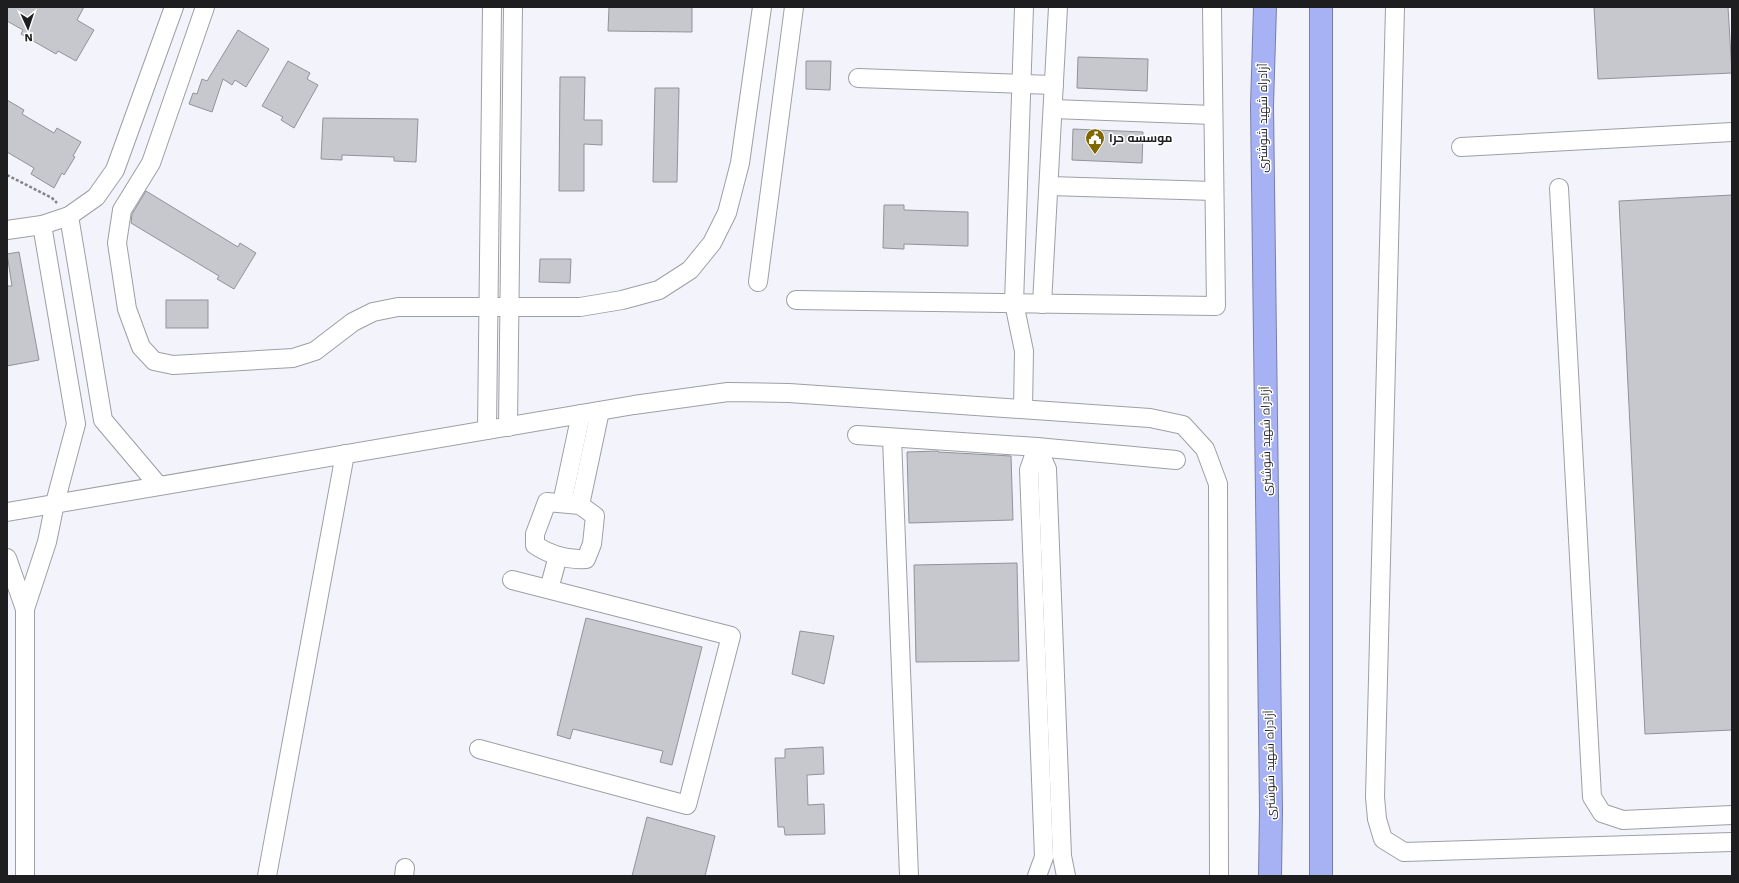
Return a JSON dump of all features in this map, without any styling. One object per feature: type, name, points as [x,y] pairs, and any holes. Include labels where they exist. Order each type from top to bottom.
[{"type":"highway","name":"آزادراه شهید شوشتری","points":[[1265,7],[1262,105],[1271,810],[1270,876]]},
{"type":"highway","points":[[1321,7],[1321,876]]},
{"type":"street","points":[[7,230],[42,225],[69,216],[96,197],[116,170],[174,7]]},
{"type":"street","points":[[205,7],[151,163],[122,210],[117,243],[127,309],[141,347],[154,361],[174,365],[293,358],[315,351],[353,322],[373,312],[398,307],[580,307],[622,300],[658,290],[690,270],[712,243],[727,213],[740,163],[762,7]]},
{"type":"street","points":[[486,430],[492,7]]},
{"type":"street","points":[[508,426],[513,7]]},
{"type":"street","points":[[758,282],[794,7]]},
{"type":"street","points":[[1023,409],[1024,351],[1014,303],[1024,7]]},
{"type":"street","points":[[1042,304],[1058,7]]},
{"type":"street","points":[[796,300],[1216,306],[1212,7]]},
{"type":"street","points":[[1395,7],[1375,797],[1377,819],[1383,839],[1404,852],[1732,842]]},
{"type":"street","points":[[858,78],[1054,86]]},
{"type":"street","points":[[1053,110],[1213,116]]},
{"type":"street","points":[[1462,147],[1732,132]]},
{"type":"street","points":[[1049,186],[1214,191]]},
{"type":"street","points":[[1559,188],[1592,797],[1602,813],[1622,820],[1732,815]]},
{"type":"street","points":[[69,216],[103,420],[158,485]]},
{"type":"street","points":[[25,876],[25,609],[47,542],[55,503],[76,424],[42,225]]},
{"type":"street","points":[[7,512],[580,414],[728,392],[789,393],[1150,418],[1183,425],[1205,449],[1218,484],[1217,875]]},
{"type":"street","points":[[580,505],[600,411]]},
{"type":"street","points":[[562,503],[580,414]]},
{"type":"street","points":[[857,435],[1037,447],[1176,460]]},
{"type":"street","points":[[892,438],[909,876]]},
{"type":"street","points":[[1037,447],[1029,470],[1044,857],[1037,876]]},
{"type":"street","points":[[1037,447],[1047,469],[1062,856],[1066,876]]},
{"type":"street","points":[[267,876],[345,454]]},
{"type":"street","points":[[546,502],[580,505],[595,516],[592,544],[586,559],[573,560],[547,553],[535,545],[535,534],[546,502]]},
{"type":"street","points":[[550,589],[558,556]]},
{"type":"street","points":[[7,558],[25,609]]},
{"type":"street","points":[[479,749],[687,805],[731,636],[512,580]]},
{"type":"path","points":[[7,175],[52,198],[69,216]]},
{"type":"building","points":[[7,7],[84,7],[77,20],[94,30],[76,61],[58,51],[56,54],[21,34],[23,30],[7,21]]},
{"type":"building","points":[[609,7],[692,7],[692,32],[608,31]]},
{"type":"building","points":[[1594,7],[1728,7],[1732,73],[1598,79]]},
{"type":"building","points":[[238,30],[269,49],[246,87],[235,80],[232,85],[223,79],[212,112],[189,104],[193,93],[197,94],[202,79],[207,81]]},
{"type":"building","points":[[1078,57],[1148,59],[1147,91],[1077,88]]},
{"type":"building","points":[[288,61],[310,73],[307,79],[318,85],[294,128],[281,120],[283,117],[262,106]]},
{"type":"building","points":[[806,61],[831,61],[830,90],[806,89]]},
{"type":"building","points":[[560,77],[585,77],[584,120],[602,120],[602,145],[584,144],[584,191],[559,191]]},
{"type":"building","points":[[655,88],[679,88],[677,182],[653,182]]},
{"type":"building","points":[[7,100],[24,110],[22,114],[54,133],[57,128],[81,142],[73,156],[75,157],[64,175],[62,173],[54,188],[31,174],[34,168],[7,152]]},
{"type":"building","points":[[323,118],[418,119],[416,162],[394,161],[394,157],[342,155],[342,160],[321,159]]},
{"type":"building","points":[[1073,129],[1143,132],[1142,163],[1072,160]]},
{"type":"building","points":[[146,191],[238,247],[240,243],[256,253],[234,289],[217,279],[219,276],[131,223],[132,214]]},
{"type":"building","points":[[1732,195],[1732,730],[1645,734],[1619,201]]},
{"type":"building","points":[[884,205],[904,205],[904,210],[968,212],[968,246],[904,244],[904,249],[883,248]]},
{"type":"building","points":[[19,252],[39,360],[7,366],[7,286],[12,286],[7,254]]},
{"type":"building","points":[[540,259],[571,259],[570,283],[539,282]]},
{"type":"building","points":[[166,300],[208,300],[208,328],[166,328]]},
{"type":"building","points":[[938,451],[1011,456],[1013,520],[909,523],[907,452]]},
{"type":"building","points":[[1017,563],[1019,661],[916,662],[914,565]]},
{"type":"building","points":[[586,618],[702,647],[672,765],[660,762],[663,751],[573,729],[570,739],[557,735]]},
{"type":"building","points":[[800,631],[834,636],[824,684],[792,674]]},
{"type":"building","points":[[823,747],[824,774],[807,775],[808,805],[824,804],[825,834],[785,835],[784,827],[778,827],[775,758],[785,758],[785,749]]},
{"type":"building","points":[[647,817],[715,836],[705,876],[632,876]]},
{"type":"place","name":"موسسه حرا","points":[[1095,155]]}]
